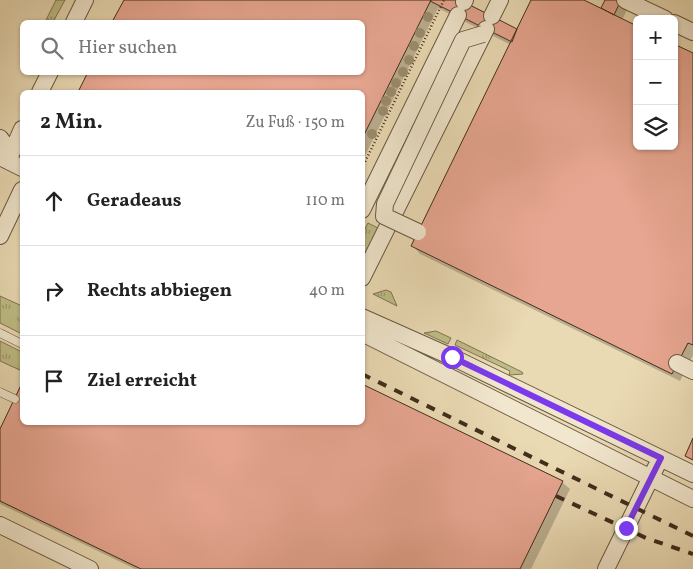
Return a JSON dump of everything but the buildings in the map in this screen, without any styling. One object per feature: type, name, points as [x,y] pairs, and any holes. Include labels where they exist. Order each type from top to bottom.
[{"type":"street","points":[[75,20],[85,0]]},
{"type":"street","points":[[365,272],[500,0]]},
{"type":"street","points":[[625,0],[657,15]]},
{"type":"street","points":[[365,204],[462,6]]},
{"type":"street","points":[[678,25],[693,32]]},
{"type":"street","points":[[418,232],[384,216],[385,204],[464,40],[487,26]]},
{"type":"street","points":[[41,90],[48,75]]},
{"type":"street","points":[[20,132],[7,148],[20,165]]},
{"type":"street","points":[[0,236],[20,194]]},
{"type":"street","points":[[365,318],[461,361],[693,474]]},
{"type":"street","points":[[365,334],[693,499]]},
{"type":"street","points":[[677,363],[693,371]]},
{"type":"street","points":[[606,569],[661,458]]},
{"type":"street","points":[[0,525],[90,569]]},
{"type":"lane","points":[[0,333],[20,343]]},
{"type":"lane","points":[[0,392],[15,399]]},
{"type":"path","points":[[365,162],[444,0]]},
{"type":"green space","points":[[56,0],[65,0],[54,20],[46,20]]},
{"type":"green space","points":[[368,223],[382,230],[365,256],[365,229]]},
{"type":"green space","points":[[386,290],[391,292],[397,306],[373,294]]},
{"type":"green space","points":[[0,296],[20,305],[20,333],[0,323]]},
{"type":"green space","points":[[436,331],[451,338],[448,344],[424,333]]},
{"type":"green space","points":[[457,340],[523,374],[509,375],[510,371],[455,345]]},
{"type":"green space","points":[[0,341],[20,351],[20,370],[0,361]]},
{"type":"railway","points":[[365,375],[693,536]]},
{"type":"railway","points":[[556,496],[646,538],[693,554]]},
{"type":"route","points":[[452,357],[661,458],[626,528]]}]
